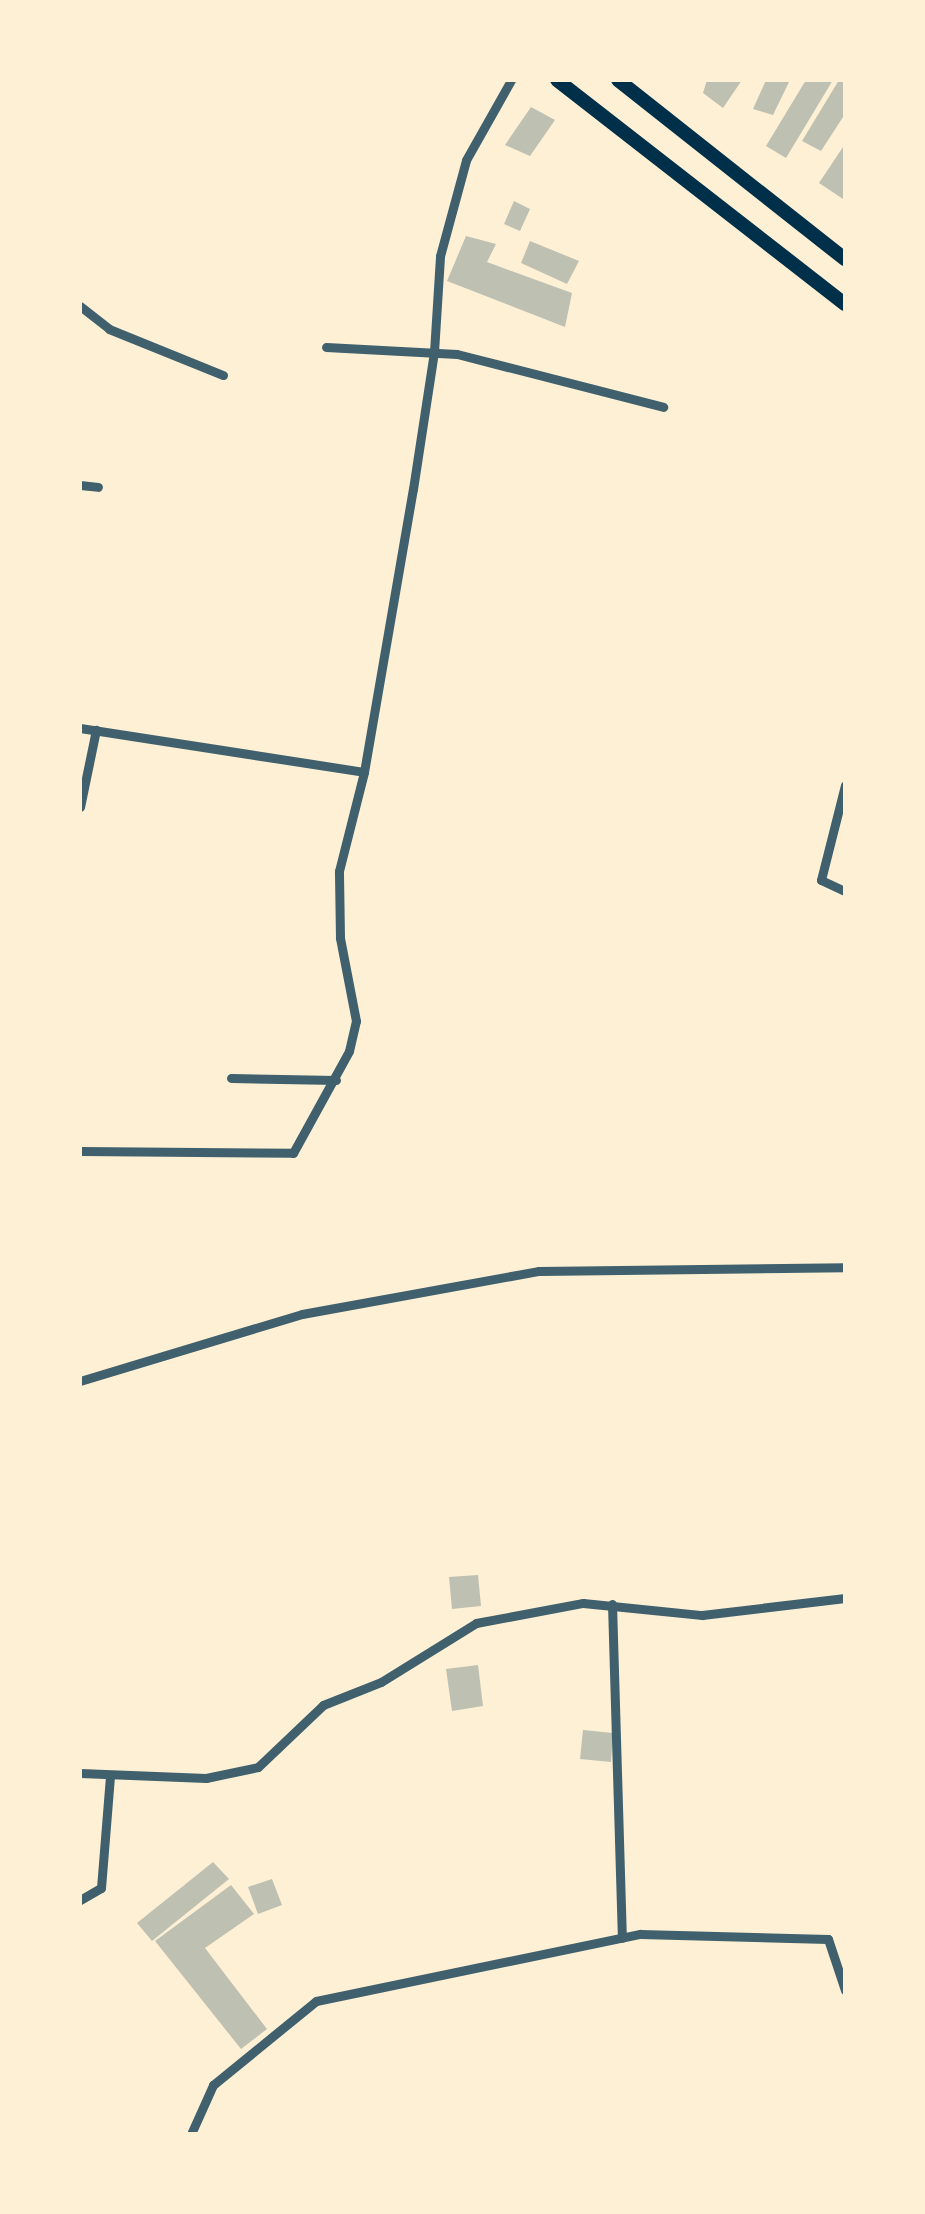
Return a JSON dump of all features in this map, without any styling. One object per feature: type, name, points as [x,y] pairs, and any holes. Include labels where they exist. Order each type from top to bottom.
[{"type":"main road","points":[[557,80],[845,304]]},
{"type":"main road","points":[[618,80],[845,259]]},
{"type":"street","points":[[80,1151],[293,1152],[336,1080],[356,1021],[340,938],[339,870],[364,772],[434,352],[452,200],[466,160],[511,80]]},
{"type":"street","points":[[80,306],[108,330],[223,375]]},
{"type":"street","points":[[326,348],[434,352],[663,408]]},
{"type":"street","points":[[80,485],[98,487]]},
{"type":"street","points":[[80,728],[364,772]]},
{"type":"street","points":[[80,807],[96,730]]},
{"type":"street","points":[[845,786],[820,880],[845,892]]},
{"type":"street","points":[[231,1078],[336,1080]]},
{"type":"street","points":[[80,1380],[302,1314],[539,1271],[845,1267]]},
{"type":"street","points":[[80,1773],[234,1776],[258,1767],[323,1705],[381,1682],[455,1631],[584,1603],[702,1615],[845,1598]]},
{"type":"street","points":[[612,1604],[622,1938]]},
{"type":"street","points":[[80,1900],[101,1888],[110,1776]]},
{"type":"street","points":[[191,2134],[212,2085],[316,2001],[622,1938],[828,1940],[845,1990]]},
{"type":"building","points":[[707,80],[742,80],[723,108],[703,93]]},
{"type":"building","points":[[766,80],[790,80],[773,115],[753,109]]},
{"type":"building","points":[[806,80],[833,80],[786,158],[766,146]]},
{"type":"building","points":[[839,80],[845,80],[845,114],[821,151],[802,141]]},
{"type":"building","points":[[531,107],[555,120],[530,156],[505,145]]},
{"type":"building","points":[[845,144],[845,195],[843,199],[819,183]]},
{"type":"building","points":[[514,201],[530,209],[520,231],[504,224]]},
{"type":"building","points":[[466,236],[496,244],[487,262],[572,293],[565,327],[447,281]]},
{"type":"building","points":[[530,241],[579,261],[567,284],[521,263]]},
{"type":"building","points":[[478,1575],[481,1606],[452,1609],[449,1577]]},
{"type":"building","points":[[478,1665],[483,1706],[452,1711],[446,1669]]},
{"type":"building","points":[[583,1730],[613,1733],[611,1762],[580,1759]]},
{"type":"building","points":[[213,1862],[229,1879],[152,1941],[137,1923]]},
{"type":"building","points":[[272,1879],[282,1905],[258,1914],[248,1887]]},
{"type":"building","points":[[231,1885],[254,1914],[205,1948],[267,2029],[241,2049],[155,1941]]}]
